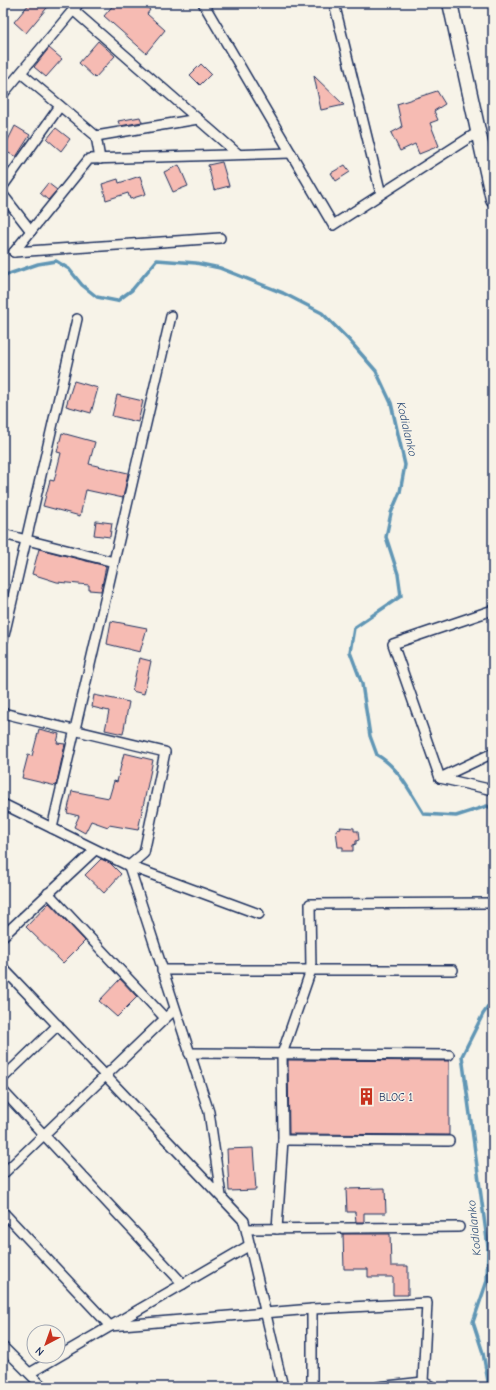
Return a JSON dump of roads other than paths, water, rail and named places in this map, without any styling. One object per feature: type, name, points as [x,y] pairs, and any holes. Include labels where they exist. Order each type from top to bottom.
[{"type":"main road","points":[[450,3],[493,199]]},
{"type":"street","points":[[203,3],[333,225],[478,132]]},
{"type":"street","points":[[334,3],[381,194]]},
{"type":"street","points":[[3,94],[77,5],[198,119],[238,154]]},
{"type":"street","points":[[20,73],[96,136],[100,159]]},
{"type":"street","points":[[3,186],[60,106]]},
{"type":"street","points":[[96,136],[198,119]]},
{"type":"street","points":[[220,238],[14,252],[89,159],[291,153]]},
{"type":"street","points":[[3,195],[31,231]]},
{"type":"street","points":[[52,828],[171,316]]},
{"type":"street","points":[[3,640],[77,319]]},
{"type":"street","points":[[3,534],[114,562]]},
{"type":"street","points":[[440,778],[393,644],[493,610]]},
{"type":"street","points":[[3,713],[165,752],[144,853],[129,866]]},
{"type":"street","points":[[440,778],[493,753]]},
{"type":"street","points":[[440,778],[493,790]]},
{"type":"street","points":[[3,804],[129,866],[259,914]]},
{"type":"street","points":[[3,936],[95,850]]},
{"type":"street","points":[[129,866],[208,1112],[221,1196]]},
{"type":"street","points":[[48,894],[165,1018]]},
{"type":"street","points":[[277,1229],[283,1140],[282,1054],[311,970],[310,904],[493,903]]},
{"type":"street","points":[[3,968],[244,1221],[282,1387]]},
{"type":"street","points":[[162,970],[454,970]]},
{"type":"street","points":[[3,1174],[174,1010]]},
{"type":"street","points":[[3,1078],[58,1025]]},
{"type":"street","points":[[189,1053],[449,1054]]},
{"type":"street","points":[[3,1091],[183,1284]]},
{"type":"street","points":[[283,1140],[449,1141]]},
{"type":"street","points":[[3,1212],[110,1326]]},
{"type":"street","points":[[247,1229],[459,1227]]},
{"type":"street","points":[[30,1373],[250,1245]]},
{"type":"street","points":[[110,1326],[312,1309],[427,1303],[422,1382]]},
{"type":"street","points":[[312,1309],[312,1387]]},
{"type":"street","points":[[3,1347],[44,1387]]},
{"type":"street","points":[[378,1387],[422,1382],[433,1387]]},
{"type":"waterway","name":"Kodialanko","points":[[3,276],[38,264],[56,261],[69,269],[82,285],[97,297],[117,301],[132,290],[157,260],[196,263],[220,268],[283,293],[322,313],[349,340],[376,371],[391,403],[405,465],[400,492],[391,513],[386,537],[398,574],[401,596],[354,628],[350,652],[362,684],[370,736],[377,755],[392,766],[424,814],[456,816],[487,806],[493,809]]},
{"type":"waterway","name":"Kodialanko","points":[[489,1387],[483,1353],[473,1322],[487,1281],[488,1247],[462,1056],[483,1014],[493,1000]]},
{"type":"place","name":"BLOC 1","points":[[366,1097]]}]
